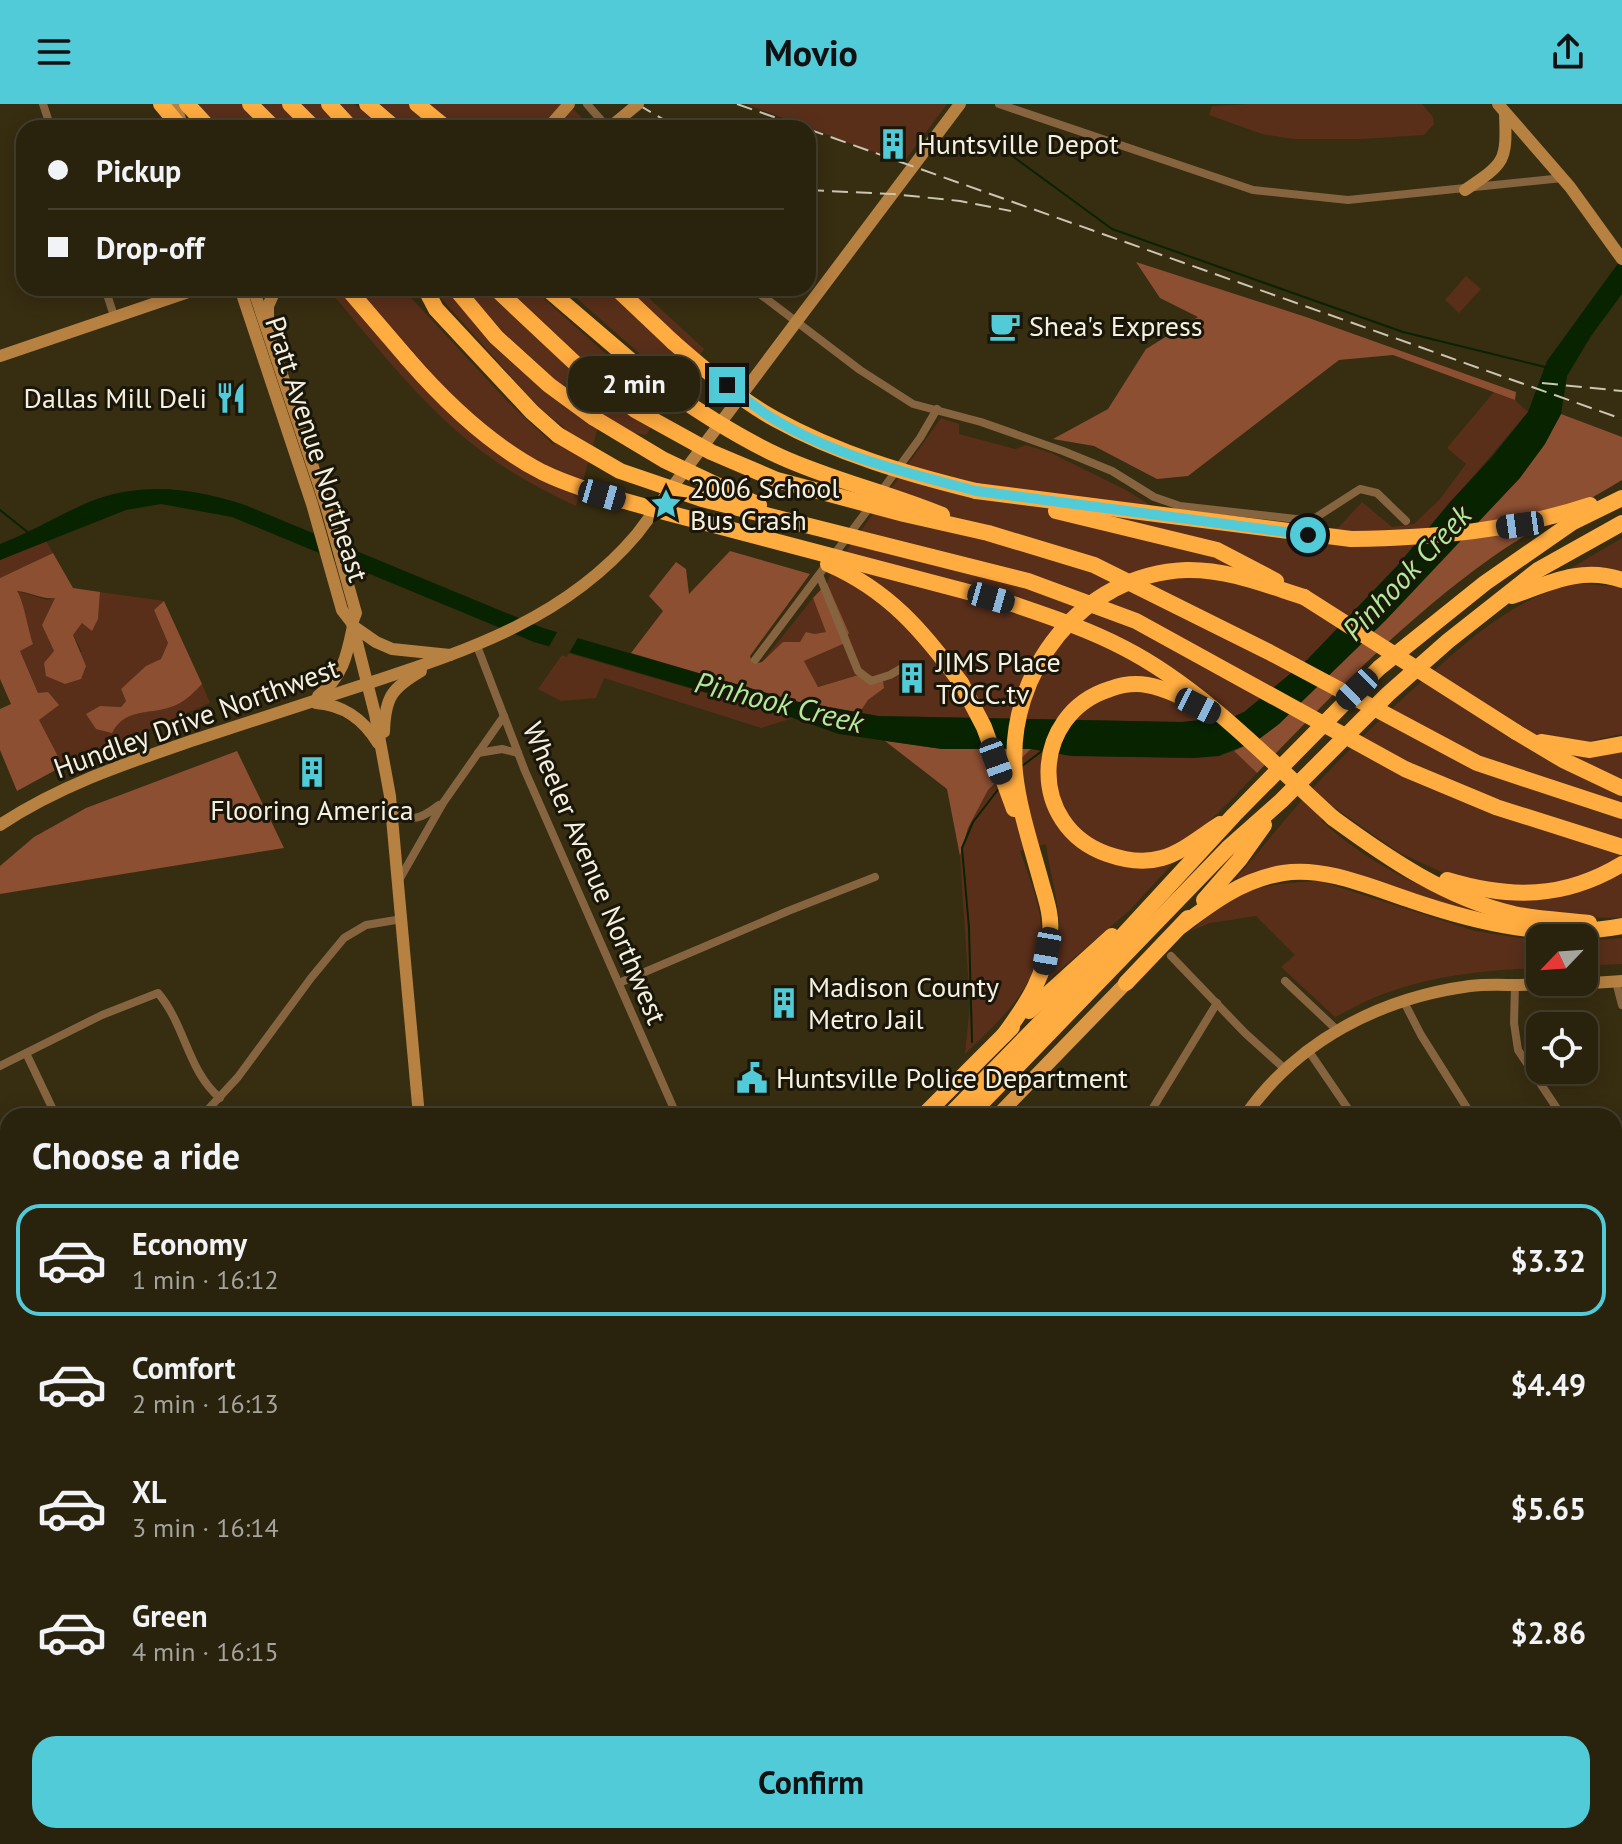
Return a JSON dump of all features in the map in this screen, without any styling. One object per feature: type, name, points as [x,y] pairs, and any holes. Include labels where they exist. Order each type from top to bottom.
[{"type":"highway","points":[[161,104],[175,120]]},
{"type":"highway","points":[[189,104],[202,120]]},
{"type":"highway","points":[[250,104],[266,120]]},
{"type":"highway","points":[[290,104],[306,120]]},
{"type":"highway","points":[[329,104],[344,120]]},
{"type":"highway","points":[[367,104],[386,120]]},
{"type":"highway","points":[[417,104],[436,120]]},
{"type":"highway","points":[[354,296],[434,386],[476,427],[544,472],[602,495],[794,548],[899,573],[1060,620],[1125,648],[1180,683],[1333,818],[1419,877],[1475,902],[1515,914],[1622,926]]},
{"type":"highway","points":[[421,296],[558,435],[620,471],[702,499],[1028,581],[1136,621],[1405,769],[1496,807],[1622,847]]},
{"type":"highway","points":[[429,296],[436,309]]},
{"type":"highway","points":[[462,296],[496,337],[549,385],[594,418],[664,460],[741,497],[825,528]]},
{"type":"highway","points":[[504,296],[578,366],[635,410],[711,452],[777,480],[988,533],[1094,565],[1477,763],[1622,811]]},
{"type":"highway","points":[[555,296],[657,383],[719,425],[782,457],[892,494],[988,533]]},
{"type":"highway","points":[[625,296],[703,368],[773,418],[862,459],[976,491],[1217,550],[1304,597],[1563,760],[1622,788]]},
{"type":"highway","points":[[976,491],[1351,539],[1409,538],[1520,525],[1622,496]]},
{"type":"highway","points":[[957,1108],[1357,689],[1423,631],[1485,583],[1573,522],[1622,496]]},
{"type":"highway","points":[[977,1108],[1228,848],[1281,801],[1388,694],[1495,602],[1538,570],[1622,523]]},
{"type":"highway","points":[[794,548],[849,573],[888,598],[929,639],[961,683],[984,727],[1031,850],[1051,929],[1043,974],[1004,1035]]},
{"type":"highway","points":[[1031,850],[1015,772],[1019,714],[1027,686],[1040,659],[1077,614],[1127,584],[1155,575],[1188,570],[1232,575],[1304,597]]},
{"type":"highway","points":[[1495,602],[1573,575],[1594,574],[1622,580]]},
{"type":"highway","points":[[1221,718],[1175,694],[1147,685],[1127,685],[1107,690],[1079,706],[1059,731],[1051,751],[1048,773],[1050,792],[1066,826],[1079,839],[1115,857],[1135,860],[1161,859],[1184,848],[1234,815]]},
{"type":"highway","points":[[1516,732],[1556,746],[1600,750],[1622,744]]},
{"type":"highway","points":[[1126,983],[1239,860],[1281,801]]},
{"type":"highway","points":[[1386,857],[1471,887],[1511,893],[1545,893],[1572,887],[1604,875],[1622,864]]},
{"type":"highway","points":[[1181,926],[1225,893],[1284,873],[1316,873],[1497,926],[1567,932],[1622,926]]},
{"type":"highway","points":[[931,1108],[1086,957],[1134,922]]},
{"type":"main road","points":[[555,120],[569,104]]},
{"type":"main road","points":[[619,120],[638,104]]},
{"type":"main road","points":[[816,296],[960,104]]},
{"type":"main road","points":[[1465,190],[1494,170],[1504,158],[1502,109]]},
{"type":"main road","points":[[1502,109],[1563,178],[1619,255]]},
{"type":"main road","points":[[0,356],[169,296]]},
{"type":"main road","name":"Pratt Avenue Northeast","points":[[243,296],[312,504],[342,610],[352,624]]},
{"type":"main road","name":"Pratt Avenue Northeast","points":[[256,296],[326,506],[356,613],[352,624]]},
{"type":"main road","points":[[268,332],[268,306],[272,296]]},
{"type":"main road","points":[[382,750],[384,713],[390,696],[404,681],[453,655],[499,636],[563,601],[596,577],[637,534],[816,296]]},
{"type":"main road","points":[[352,624],[376,642],[392,649],[453,655]]},
{"type":"main road","points":[[352,624],[368,683],[391,805],[418,1108]]},
{"type":"main road","points":[[309,702],[333,684],[340,673],[347,658],[352,624]]},
{"type":"main road","name":"Hundley Drive Northwest","points":[[0,825],[63,789],[94,776],[453,655]]},
{"type":"main road","points":[[309,702],[343,709],[364,724],[382,750]]},
{"type":"main road","points":[[1250,1108],[1285,1069],[1308,1050],[1337,1030],[1402,999],[1472,986],[1619,981]]},
{"type":"main road","points":[[1005,1108],[1126,983]]},
{"type":"street","points":[[587,104],[602,120]]},
{"type":"street","points":[[999,104],[1018,107],[1253,190],[1348,200],[1563,178]]},
{"type":"street","points":[[108,296],[114,316]]},
{"type":"street","points":[[763,296],[860,370],[913,404],[937,409],[1063,451],[1112,471],[1154,497],[1180,506],[1296,519],[1315,518],[1360,489],[1377,493],[1406,521]]},
{"type":"street","points":[[755,660],[820,577],[920,438],[937,409]]},
{"type":"street","points":[[820,577],[858,671],[871,681],[907,665]]},
{"type":"street","name":"Wheeler Avenue Northwest","points":[[477,646],[518,753],[674,1108]]},
{"type":"street","points":[[399,881],[443,803],[504,716]]},
{"type":"street","points":[[477,753],[502,749],[518,753]]},
{"type":"street","points":[[391,805],[413,819],[443,803]]},
{"type":"street","points":[[619,983],[875,877]]},
{"type":"street","points":[[210,1108],[344,938],[366,925],[402,919]]},
{"type":"street","points":[[1171,956],[1245,1033],[1285,1069]]},
{"type":"street","points":[[1285,981],[1337,1030]]},
{"type":"street","points":[[1619,981],[1622,1005]]},
{"type":"street","points":[[1515,985],[1514,1023],[1518,1050],[1557,1108]]},
{"type":"street","points":[[0,1066],[102,1015],[158,993],[170,1009],[205,1083],[220,1098]]},
{"type":"street","points":[[1402,999],[1467,1108]]},
{"type":"street","points":[[1153,1108],[1217,1003]]},
{"type":"street","points":[[1308,1050],[1348,1108]]},
{"type":"street","points":[[26,1053],[52,1108]]},
{"type":"shaded area","points":[[199,104],[241,104],[256,120],[204,120]]},
{"type":"shaded area","points":[[256,104],[354,104],[373,120],[274,120]]},
{"type":"shaded area","points":[[377,104],[568,104],[584,120],[537,119],[397,120]]},
{"type":"shaded area","points":[[746,104],[947,104],[903,163],[816,130],[816,120],[789,120]]},
{"type":"shaded area","points":[[1422,104],[1433,117],[1434,124],[1424,135],[1293,139],[1262,134],[1209,115],[1212,106]]},
{"type":"shaded area","points":[[1136,262],[1306,317],[1516,392],[1515,400],[1393,355],[1339,360],[1188,476],[1157,479],[1094,446],[1053,439],[1108,409],[1146,349],[1198,317],[1160,298]]},
{"type":"shaded area","points":[[1466,276],[1481,289],[1459,313],[1445,300]]},
{"type":"shaded area","points":[[334,296],[409,296],[509,403],[554,445],[565,428],[538,407],[439,296],[541,296],[650,393],[664,375],[574,296],[647,296],[704,349],[646,435],[598,427],[576,506],[518,476],[465,438],[376,347]]},
{"type":"shaded area","points":[[1494,392],[1515,400],[1528,412],[1397,566],[1307,660],[1244,712],[1233,717],[1181,722],[878,716],[863,713],[862,709],[883,688],[876,679],[865,673],[817,687],[804,661],[843,644],[849,633],[827,583],[831,573],[941,418],[959,424],[959,434],[1015,449],[1026,445],[1051,453],[1126,490],[1179,523],[1300,541],[1339,527],[1362,502],[1392,527],[1414,524],[1440,499],[1466,464],[1447,448]]},
{"type":"shaded area","points":[[1561,414],[1622,437],[1622,480],[1523,537],[1459,582],[1369,660],[1257,773],[1234,751],[1259,739],[1279,724],[1486,513],[1527,466]]},
{"type":"shaded area","points":[[1622,538],[1622,573],[1594,567],[1568,570]]},
{"type":"shaded area","points":[[46,541],[53,553],[0,578],[0,560]]},
{"type":"shaded area","points":[[730,551],[810,574],[750,656],[753,664],[762,662],[783,642],[800,642],[806,632],[826,632],[813,598],[827,583],[849,633],[843,644],[804,661],[818,687],[865,673],[883,681],[884,688],[868,700],[863,713],[794,701],[631,653],[663,611],[649,596],[676,562],[686,569],[689,594]]},
{"type":"shaded area","points":[[53,553],[73,588],[100,592],[98,619],[92,631],[82,623],[73,635],[86,666],[81,679],[65,684],[46,676],[44,663],[54,651],[42,625],[55,598],[17,591],[33,644],[20,651],[38,693],[48,692],[59,705],[39,720],[63,766],[17,791],[0,750],[0,709],[11,704],[0,679],[0,578]]},
{"type":"shaded area","points":[[1574,583],[1622,587],[1622,734],[1594,740],[1596,757],[1622,751],[1622,857],[1600,872],[1543,888],[1461,881],[1398,852],[1332,806],[1321,820],[1365,855],[1440,894],[1518,925],[1344,874],[1241,880],[1237,877],[1328,772],[1431,673],[1497,619],[1533,598]]},
{"type":"shaded area","points":[[17,591],[47,600],[55,598],[42,625],[54,651],[82,652],[73,635],[82,623],[92,630],[98,619],[100,592],[164,601],[154,610],[168,643],[161,659],[146,667],[121,689],[126,701],[120,707],[100,706],[87,714],[96,729],[177,703],[202,684],[210,703],[63,766],[38,720],[58,705],[38,693],[20,651],[32,644]]},
{"type":"shaded area","points":[[813,598],[827,632],[814,634],[762,662]]},
{"type":"shaded area","points":[[164,601],[202,684],[176,705],[132,715],[118,724],[112,733],[96,729],[86,714],[100,706],[121,707],[126,701],[121,689],[146,666],[161,659],[168,643],[154,610]]},
{"type":"shaded area","points":[[564,652],[793,718],[761,728],[604,678],[596,698],[561,701],[538,689]]},
{"type":"shaded area","points":[[885,741],[942,749],[1031,749],[988,790],[968,828],[960,856],[947,789]]},
{"type":"shaded area","points":[[1031,749],[1090,756],[1181,758],[1234,751],[1257,773],[1205,824],[1174,846],[1134,855],[1075,844],[1110,860],[1174,862],[1130,910],[1048,980],[1059,927],[1046,844],[1020,851],[1040,915],[1039,954],[1015,1002],[965,1054],[970,1005],[960,857],[968,828],[988,790]]},
{"type":"shaded area","points":[[237,751],[284,848],[0,894],[0,866],[34,837],[86,808]]},
{"type":"shaded area","points":[[1622,872],[1622,918],[1531,916],[1478,897],[1518,900],[1553,898],[1586,889]]},
{"type":"shaded area","points":[[1320,881],[1475,931],[1526,939],[1526,969],[1481,972],[1424,982],[1379,995],[1335,1017],[1281,967],[1295,955],[1256,916],[1210,923],[1191,931],[1236,898],[1250,891],[1280,884]]},
{"type":"shaded area","points":[[1622,938],[1622,964],[1598,965],[1598,940]]},
{"type":"water","name":"Pinhook Creek","points":[[1622,258],[1622,294],[1567,376],[1561,414],[1545,444],[1520,478],[1386,620],[1279,724],[1259,739],[1219,756],[1071,756],[1031,749],[942,749],[839,734],[534,642],[232,517],[161,504],[126,510],[0,560],[0,544],[89,502],[128,491],[187,491],[245,505],[543,628],[794,701],[878,716],[1181,722],[1233,717],[1244,712],[1307,660],[1397,566],[1491,458],[1528,412],[1547,361]]},
{"type":"pier","points":[[559,629],[580,634],[567,657],[547,650]]},
{"type":"waterway","points":[[993,142],[1112,229],[1403,332],[1545,367]]},
{"type":"waterway","points":[[0,510],[30,534]]},
{"type":"waterway","points":[[1022,766],[1042,751]]},
{"type":"waterway","points":[[972,1042],[969,928],[962,848],[973,822],[1000,787]]},
{"type":"railway","points":[[637,104],[664,120]]},
{"type":"railway","points":[[737,104],[782,120]]},
{"type":"railway","points":[[816,132],[1622,419]]},
{"type":"railway","points":[[816,190],[960,201],[1011,211]]},
{"type":"railway","points":[[1542,383],[1622,391]]},
{"type":"place","name":"Huntsville Depot","points":[[893,144]]},
{"type":"place","name":"Shea's Express","points":[[1005,326]]},
{"type":"place","name":"Dallas Mill Deli","points":[[231,398]]},
{"type":"place","name":"2006 School Bus Crash","points":[[666,504]]},
{"type":"place","name":"JIMS Place TOCC.tv","points":[[912,678]]},
{"type":"place","name":"Flooring America","points":[[312,772]]},
{"type":"place","name":"Madison County Metro Jail","points":[[784,1003]]},
{"type":"place","name":"Huntsville Police Department","points":[[752,1078]]},
{"type":"route","points":[[727,385],[773,418],[815,439],[862,459],[944,483],[976,491],[1308,535]]}]
